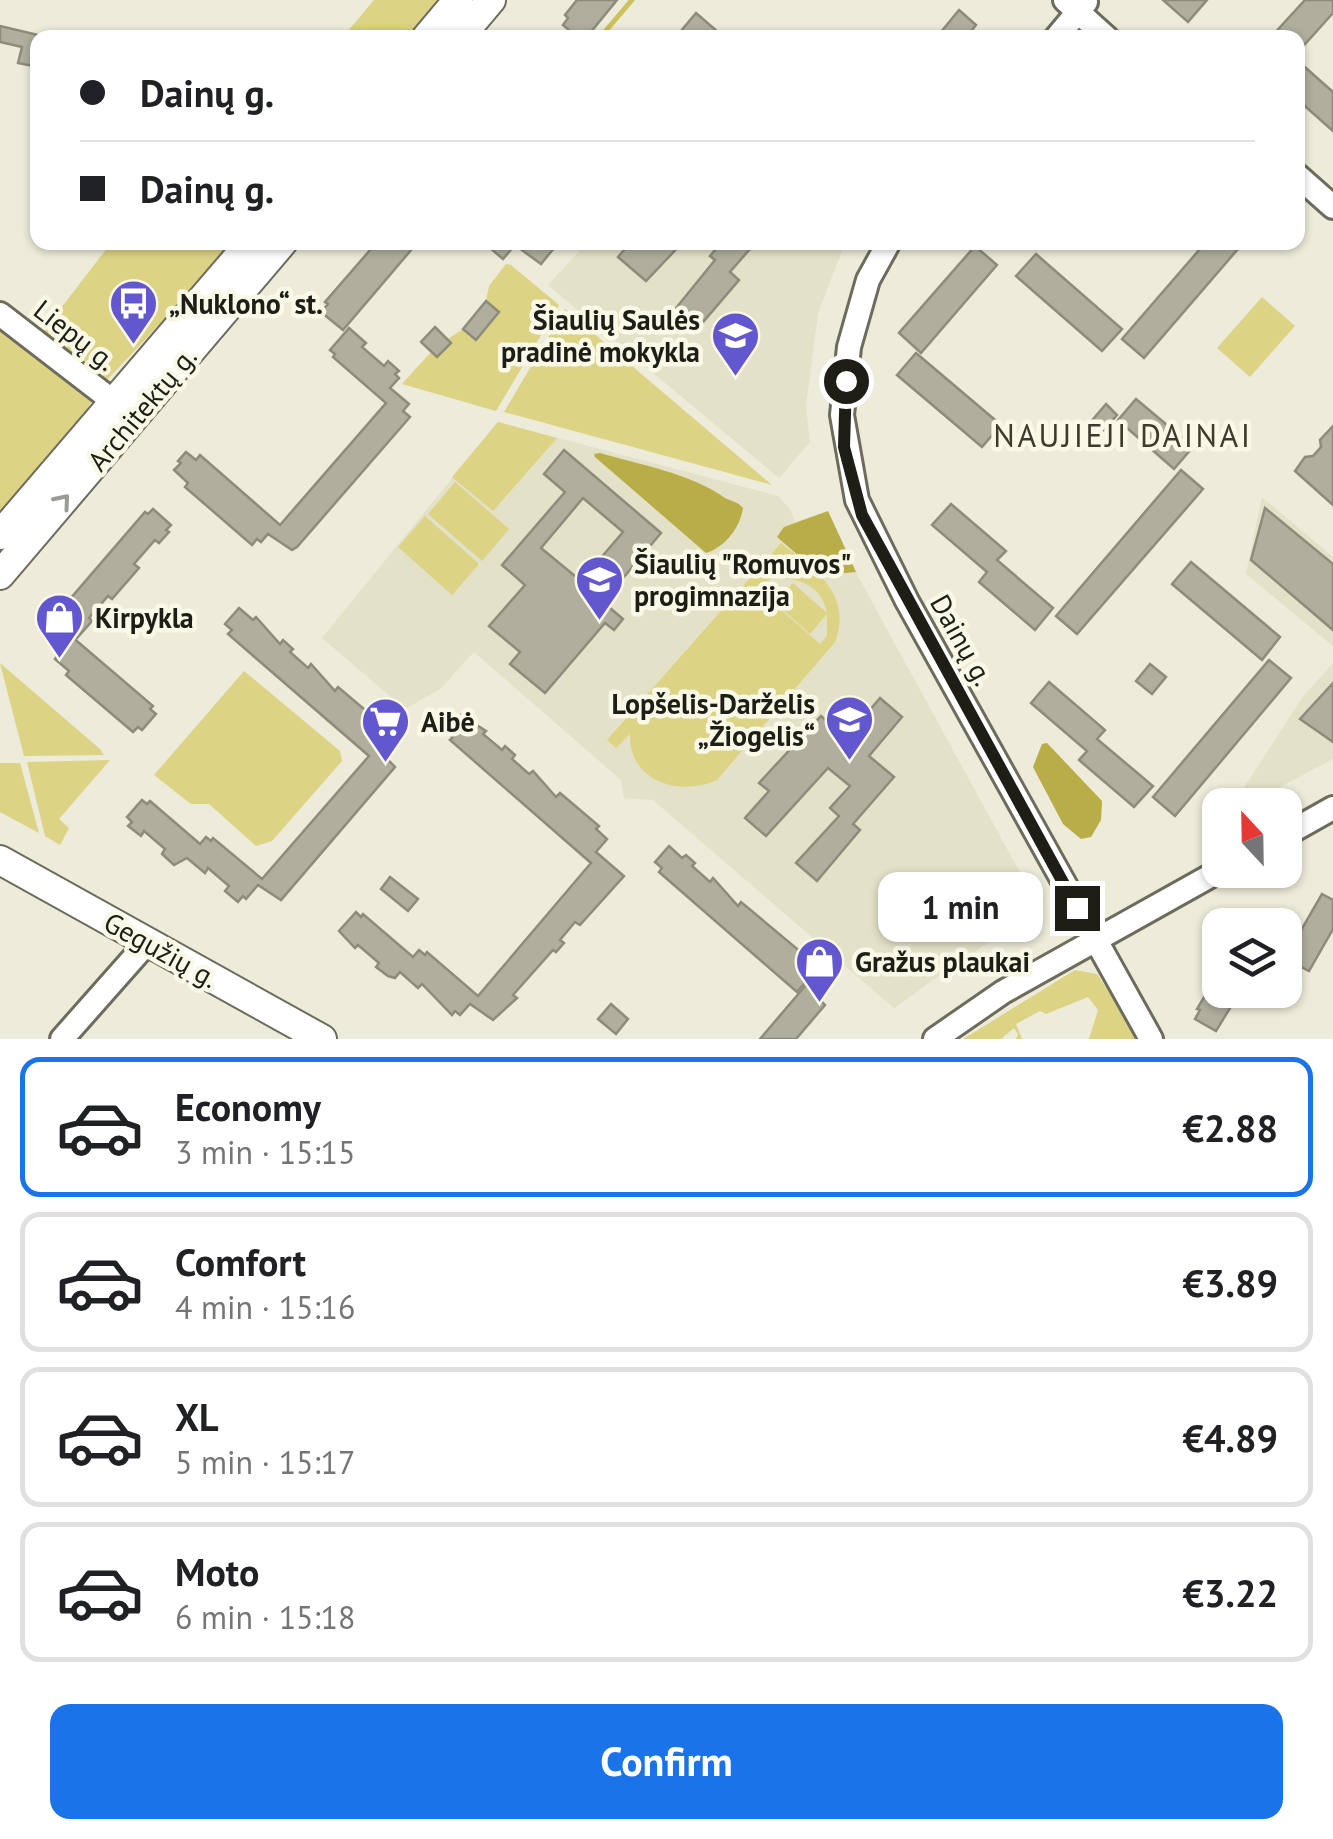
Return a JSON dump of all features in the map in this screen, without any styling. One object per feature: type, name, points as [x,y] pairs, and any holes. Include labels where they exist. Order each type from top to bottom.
[{"type":"main road","points":[[433,30],[458,0]]},
{"type":"main road","points":[[466,30],[491,0]]},
{"type":"main road","name":"Architektų g.","points":[[0,535],[244,250]]},
{"type":"main road","name":"Architektų g.","points":[[0,575],[277,250]]},
{"type":"main road","name":"Gegužių g.","points":[[0,860],[322,1039]]},
{"type":"street","points":[[1061,30],[1077,4],[1101,30]]},
{"type":"street","points":[[1305,182],[1333,207]]},
{"type":"street","name":"Dainų g.","points":[[885,250],[868,280],[849,347],[842,415],[853,488],[882,554],[1151,1039]]},
{"type":"street","name":"Liepų g.","points":[[0,314],[114,402]]},
{"type":"street","points":[[1302,825],[1333,808]]},
{"type":"street","points":[[935,1039],[1003,992],[1202,880]]},
{"type":"street","points":[[62,1039],[146,944]]},
{"type":"shaded area","points":[[374,0],[442,0],[416,30],[349,30]]},
{"type":"shaded area","points":[[106,250],[229,250],[107,380],[96,381],[41,334]]},
{"type":"shaded area","name":"Šiaulių Saulės pradinė mokykla","points":[[580,250],[842,250],[818,313],[806,406],[810,442],[779,478],[548,285]]},
{"type":"shaded area","points":[[506,264],[559,305],[496,411],[402,384],[431,352],[438,357],[451,343],[448,339],[463,329],[476,339],[499,313],[486,301],[489,286]]},
{"type":"shaded area","points":[[1262,297],[1295,326],[1250,377],[1217,348]]},
{"type":"shaded area","points":[[565,309],[772,485],[504,412]]},
{"type":"shaded area","points":[[0,319],[91,394],[92,401],[69,439],[0,520]]},
{"type":"shaded area","name":"Šiaulių \"Romuvos\" progimnazija","points":[[498,422],[778,496],[795,522],[828,511],[860,580],[1041,911],[964,958],[894,1008],[653,800],[624,798],[621,780],[474,652],[440,689],[405,709],[322,638]]},
{"type":"shaded area","points":[[498,422],[557,438],[493,511],[452,477]]},
{"type":"shaded area","points":[[600,453],[679,475],[738,504],[743,508],[735,529],[706,553],[595,457]]},
{"type":"shaded area","points":[[455,482],[509,529],[482,561],[428,514]]},
{"type":"shaded area","points":[[1262,497],[1333,557],[1333,646],[1246,574]]},
{"type":"shaded area","points":[[828,511],[856,572],[821,575],[777,537],[784,527]]},
{"type":"shaded area","points":[[425,516],[479,564],[452,595],[398,547]]},
{"type":"shaded area","points":[[781,543],[828,584],[839,610],[835,642],[717,780],[688,787],[659,781],[638,764],[630,734],[616,748],[607,740]],"holes":[[[772,578],[800,581],[820,596],[827,613],[793,583],[775,603],[810,634],[827,614],[827,636],[820,644],[756,588]]]},
{"type":"shaded area","points":[[0,663],[100,749],[104,755],[24,756]]},
{"type":"shaded area","points":[[1333,663],[1333,759],[1278,788],[1244,788],[1302,698]]},
{"type":"shaded area","points":[[244,671],[340,751],[342,761],[272,841],[256,846],[209,804],[191,804],[154,775]]},
{"type":"shaded area","points":[[1047,743],[1102,801],[1101,820],[1091,837],[1081,839],[1063,824],[1033,767],[1042,744]]},
{"type":"shaded area","points":[[110,760],[59,819],[69,828],[60,845],[45,836],[27,762]]},
{"type":"shaded area","points":[[0,763],[20,763],[39,833],[0,812]]},
{"type":"shaded area","points":[[1075,970],[1097,974],[1140,1039],[1089,1039],[1098,1010],[1088,997],[1046,1014],[1040,1011],[1016,1024],[1022,1039],[1016,1039],[1014,1028],[1001,1039],[963,1039]]},
{"type":"building","points":[[577,0],[617,0],[593,30],[569,30],[563,25],[568,18],[565,15]]},
{"type":"building","points":[[1163,0],[1207,0],[1188,22]]},
{"type":"building","points":[[1305,0],[1333,0],[1333,13],[1305,44],[1305,30],[1277,30]]},
{"type":"building","points":[[959,10],[976,25],[972,30],[943,30]]},
{"type":"building","points":[[696,13],[716,30],[682,30]]},
{"type":"building","points":[[0,26],[30,33],[30,65],[18,63],[22,47],[0,42]]},
{"type":"building","points":[[1305,67],[1333,92],[1333,131],[1305,106]]},
{"type":"building","points":[[370,250],[411,250],[343,330],[321,312],[328,304],[325,302]]},
{"type":"building","points":[[492,250],[511,250],[503,259]]},
{"type":"building","points":[[522,250],[552,250],[541,264]]},
{"type":"building","points":[[624,250],[675,250],[646,281],[618,257]]},
{"type":"building","points":[[715,250],[749,250],[730,272],[739,280],[698,328],[676,308],[715,260],[710,256]]},
{"type":"building","points":[[972,250],[980,250],[997,265],[921,353],[899,333]]},
{"type":"building","points":[[1199,250],[1237,250],[1144,358],[1122,339]]},
{"type":"building","points":[[1036,254],[1122,329],[1102,351],[1016,276]]},
{"type":"building","points":[[486,301],[499,312],[476,340],[463,329]]},
{"type":"building","points":[[435,327],[451,343],[437,357],[421,342]]},
{"type":"building","points":[[349,328],[366,343],[362,347],[384,366],[388,361],[399,371],[395,374],[399,378],[390,388],[409,404],[403,411],[410,417],[297,547],[292,550],[268,534],[252,545],[185,487],[188,483],[174,470],[181,463],[178,461],[186,452],[196,460],[200,455],[280,525],[386,403],[333,357],[335,354],[330,350]]},
{"type":"building","points":[[916,353],[1001,425],[982,447],[897,375]]},
{"type":"building","points":[[1136,399],[1193,447],[1174,469],[1118,420]]},
{"type":"building","points":[[1106,404],[1117,415],[1094,441],[1083,431]]},
{"type":"building","points":[[1333,426],[1333,505],[1295,471],[1305,457],[1313,456],[1321,447],[1320,440]]},
{"type":"building","points":[[564,450],[661,533],[603,602],[623,619],[614,630],[605,623],[545,693],[510,664],[520,652],[489,626],[525,585],[502,565],[565,492],[544,474]],"holes":[[[583,498],[623,532],[581,581],[541,548]]]},
{"type":"building","points":[[1181,470],[1203,489],[1077,634],[1056,616]]},
{"type":"building","points":[[951,504],[1006,551],[997,560],[1053,608],[1035,630],[979,582],[987,572],[932,525]]},
{"type":"building","points":[[1265,508],[1333,564],[1333,630],[1251,560]]},
{"type":"building","points":[[153,509],[171,525],[166,530],[169,532],[159,543],[155,540],[134,564],[139,568],[112,599],[108,596],[77,638],[56,619],[58,613],[145,512]]},
{"type":"building","points":[[1191,562],[1280,637],[1262,660],[1172,584]]},
{"type":"building","points":[[239,608],[253,620],[256,617],[280,644],[283,640],[308,668],[311,664],[335,691],[338,687],[377,720],[375,723],[385,732],[374,745],[395,767],[281,900],[258,885],[238,902],[225,891],[229,886],[208,868],[205,873],[187,858],[174,865],[162,854],[165,849],[144,831],[141,836],[128,826],[132,822],[127,817],[142,800],[147,804],[150,801],[200,844],[206,837],[211,841],[213,838],[262,879],[369,756],[228,634],[232,630],[225,624]]},
{"type":"building","points":[[71,636],[153,706],[150,709],[156,714],[142,730],[138,727],[133,732],[66,675],[69,671],[55,659]]},
{"type":"building","points":[[1269,660],[1291,678],[1175,816],[1153,797]]},
{"type":"building","points":[[1150,664],[1166,677],[1152,694],[1136,681]]},
{"type":"building","points":[[1049,682],[1105,730],[1097,739],[1153,786],[1134,807],[1079,760],[1087,751],[1031,703]]},
{"type":"building","points":[[1333,683],[1333,742],[1300,719]]},
{"type":"building","points":[[880,698],[902,717],[869,756],[894,777],[853,824],[860,830],[817,881],[796,863],[839,816],[830,808],[850,786],[828,768],[766,836],[745,818],[769,791],[759,783],[821,716],[846,738]]},
{"type":"building","points":[[461,715],[486,731],[483,734],[502,750],[505,746],[515,755],[512,759],[529,774],[533,771],[556,797],[560,793],[599,826],[596,829],[607,839],[596,852],[624,876],[580,925],[575,922],[560,940],[564,943],[556,952],[553,950],[513,995],[517,998],[493,1020],[470,1004],[460,1015],[455,1011],[452,1015],[422,984],[418,988],[400,972],[395,978],[388,976],[376,967],[379,963],[358,945],[355,948],[339,931],[356,912],[361,917],[363,914],[413,957],[419,950],[425,955],[427,952],[478,996],[591,863],[450,740],[453,737],[447,731]]},
{"type":"building","points":[[669,846],[682,858],[686,855],[695,863],[692,866],[710,882],[713,878],[738,906],[741,902],[808,958],[805,961],[816,970],[797,992],[659,872],[662,868],[655,862]]},
{"type":"building","points":[[390,877],[418,899],[408,911],[381,889]]},
{"type":"building","points":[[1322,894],[1333,900],[1333,929],[1309,971],[1302,967],[1302,929]]},
{"type":"building","points":[[806,985],[825,1005],[796,1039],[760,1039]]},
{"type":"building","points":[[1202,1001],[1202,1008],[1230,1008],[1216,1031],[1195,1019],[1200,1010],[1197,1009]]},
{"type":"building","points":[[611,1004],[628,1019],[616,1034],[598,1019]]},
{"type":"waterway","points":[[606,30],[632,0]]},
{"type":"place","name":"„Nuklono“ st.","points":[[134,346]]},
{"type":"place","name":"Šiaulių Saulės pradinė mokykla","points":[[735,378]]},
{"type":"place","name":"Šiaulių \"Romuvos\" progimnazija","points":[[599,622]]},
{"type":"place","name":"Kirpykla","points":[[60,660]]},
{"type":"place","name":"Lopšelis-Darželis „Žiogelis“","points":[[850,762]]},
{"type":"place","name":"Aibė","points":[[386,764]]},
{"type":"place","name":"Gražus plaukai","points":[[820,1004]]},
{"type":"district","name":"NAUJIEJI DAINAI","points":[[1123,436]]},
{"type":"route","points":[[846,381],[844,447],[862,515],[1077,908]]}]
